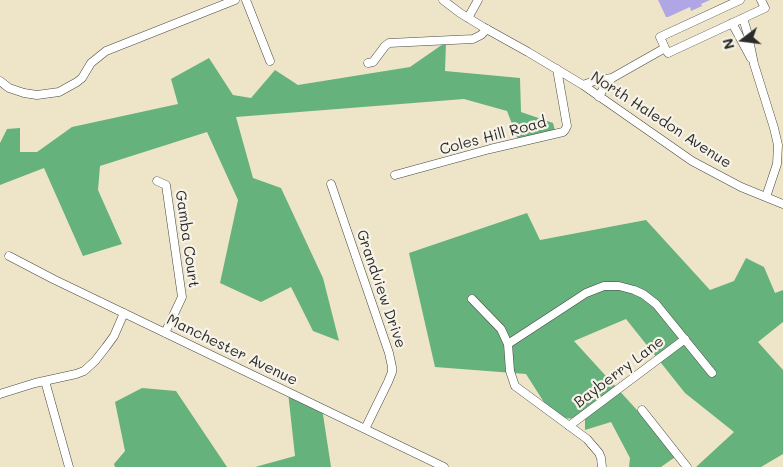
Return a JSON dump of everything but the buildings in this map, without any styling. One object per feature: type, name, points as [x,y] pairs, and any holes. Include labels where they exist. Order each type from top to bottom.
[{"type":"street","points":[[0,81],[10,88],[24,93],[37,95],[59,92],[82,78],[91,63],[106,51],[235,0]]},
{"type":"street","points":[[246,0],[270,61]]},
{"type":"street","name":"North Haledon Avenue","points":[[443,0],[468,18],[583,85],[692,161],[728,181],[783,204]]},
{"type":"street","points":[[468,18],[478,0]]},
{"type":"street","points":[[740,0],[660,37],[668,53],[765,8],[761,0]]},
{"type":"street","points":[[743,18],[754,64],[778,145],[777,164],[766,197]]},
{"type":"street","points":[[732,23],[754,64]]},
{"type":"street","points":[[368,63],[373,62],[389,43],[473,39],[481,36],[487,29]]},
{"type":"street","points":[[600,97],[604,87],[612,78],[665,48]]},
{"type":"street","name":"Coles Hill Road","points":[[395,175],[490,149],[563,132],[567,126],[557,69]]},
{"type":"street","points":[[583,85],[597,80],[612,78]]},
{"type":"street","name":"Gamba Court","points":[[158,181],[166,185],[182,297],[165,333]]},
{"type":"street","name":"Grandview Drive","points":[[331,184],[389,353],[392,367],[388,382],[365,429]]},
{"type":"street","name":"Manchester Avenue","points":[[8,256],[124,314],[444,467]]},
{"type":"street","points":[[508,344],[582,295],[596,288],[612,286],[634,290],[656,304],[712,372]]},
{"type":"street","points":[[472,299],[501,329],[508,344],[510,371],[515,386],[587,439],[601,458],[602,467]]},
{"type":"street","points":[[0,394],[84,371],[114,336],[124,314]]},
{"type":"street","name":"Bayberry Lane","points":[[569,426],[685,339]]},
{"type":"street","points":[[45,381],[69,467]]},
{"type":"street","points":[[642,410],[687,467]]},
{"type":"green space","points":[[446,42],[445,71],[520,78],[521,112],[553,123],[556,134],[519,142],[507,111],[464,99],[236,117],[253,178],[281,188],[323,278],[339,341],[313,331],[291,287],[261,302],[220,283],[238,200],[207,132],[100,166],[98,190],[122,244],[83,256],[44,168],[0,185],[0,143],[7,129],[20,128],[20,152],[37,152],[72,127],[178,104],[171,79],[209,58],[233,95],[251,98],[275,70],[298,85],[410,67]]},
{"type":"green space","points":[[527,213],[540,240],[646,220],[710,290],[734,281],[746,258],[764,267],[775,293],[783,290],[783,322],[758,342],[783,370],[783,454],[761,467],[696,467],[734,432],[685,393],[626,319],[574,341],[678,455],[661,467],[629,467],[630,458],[611,422],[585,430],[585,419],[554,418],[526,374],[435,367],[409,253]]},
{"type":"green space","points":[[142,388],[176,391],[227,467],[115,467],[114,464],[125,451],[115,402]]},
{"type":"green space","points":[[288,392],[322,408],[331,467],[255,467],[295,456]]}]
